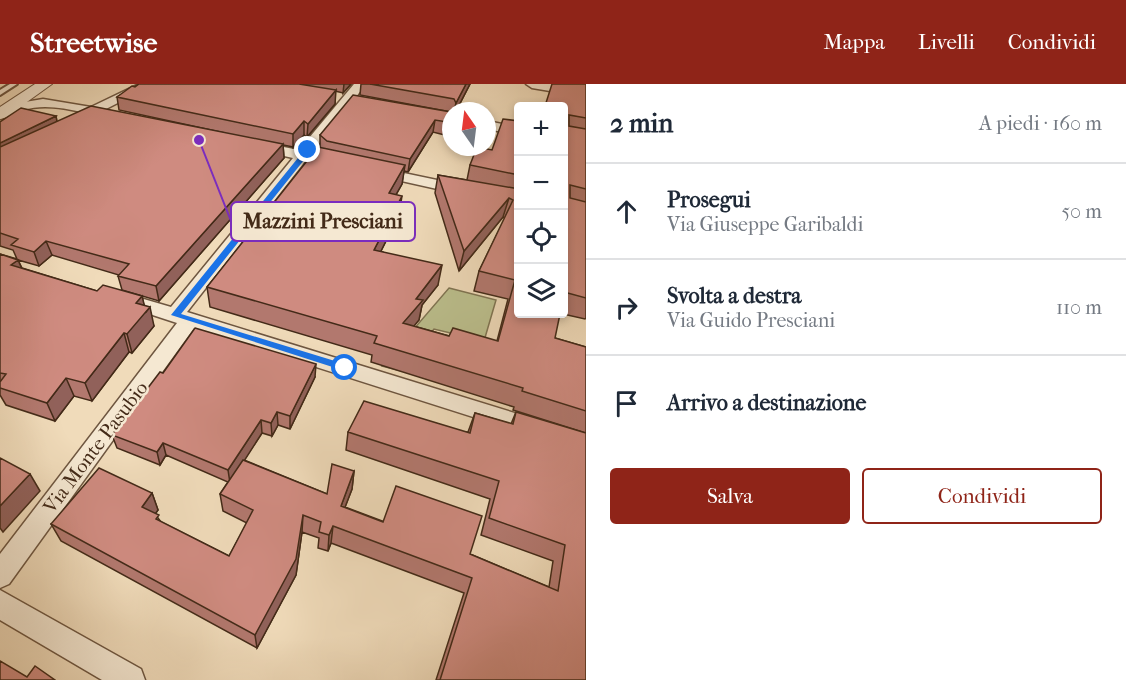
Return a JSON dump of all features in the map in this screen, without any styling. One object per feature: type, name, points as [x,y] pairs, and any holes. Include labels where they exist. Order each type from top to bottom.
[{"type":"street","points":[[47,84],[43,96],[54,103]]},
{"type":"street","points":[[0,114],[47,84]]},
{"type":"street","points":[[76,119],[149,84]]},
{"type":"street","name":"Via Monte Pasubio","points":[[0,575],[183,317],[303,156],[360,84]]},
{"type":"street","points":[[532,84],[586,93]]},
{"type":"street","points":[[0,114],[32,102],[54,103],[125,118]]},
{"type":"street","points":[[496,126],[514,129]]},
{"type":"street","points":[[249,144],[514,201]]},
{"type":"street","points":[[109,295],[586,444]]},
{"type":"street","points":[[0,604],[130,680]]},
{"type":"lane","points":[[0,93],[14,84]]},
{"type":"green space","points":[[449,288],[496,300],[484,341],[434,329],[401,371],[382,366]]},
{"type":"building","points":[[139,84],[299,84],[336,90],[308,124],[304,121],[293,134],[117,97],[132,86]]},
{"type":"building","points":[[370,84],[466,84],[457,102],[454,99]]},
{"type":"building","points":[[552,84],[586,84],[586,118],[569,115],[569,126],[586,129],[586,189],[570,185],[570,198],[586,202],[586,298],[568,293],[568,102],[546,102]]},
{"type":"building","points":[[353,95],[442,110],[442,121],[435,120],[410,159],[327,141],[320,135]]},
{"type":"building","points":[[91,106],[283,144],[156,286],[118,276],[129,264],[46,241],[34,252],[11,245],[18,239],[0,233],[0,147]]},
{"type":"building","points":[[21,108],[56,116],[0,143],[0,122]]},
{"type":"building","points":[[503,119],[514,120],[514,174],[470,165],[474,156],[496,156],[496,139]]},
{"type":"building","points":[[318,147],[405,165],[389,193],[402,196],[374,250],[442,265],[416,299],[423,300],[403,323],[449,336],[453,328],[498,341],[514,284],[514,318],[559,318],[555,338],[586,347],[586,411],[522,391],[523,388],[374,343],[377,336],[207,287]]},
{"type":"building","points":[[438,175],[514,188],[514,280],[479,271],[513,200],[509,198],[464,251]]},
{"type":"building","points":[[0,254],[18,260],[11,265],[97,291],[103,285],[142,296],[136,303],[150,307],[127,334],[124,333],[85,383],[66,378],[47,403],[0,388],[0,382],[6,374],[0,373]]},
{"type":"building","points":[[195,328],[316,364],[290,416],[277,412],[271,423],[261,420],[228,470],[163,443],[157,452],[112,435],[160,372],[163,373]]},
{"type":"building","points":[[364,401],[470,433],[475,413],[513,424],[516,412],[586,433],[586,680],[440,680],[472,578],[333,526],[329,535],[319,532],[321,522],[303,515],[296,559],[255,635],[51,524],[99,468],[152,493],[142,507],[159,515],[156,519],[229,556],[253,510],[220,494],[243,460],[327,494],[332,464],[354,471],[341,506],[383,522],[396,486],[482,516],[470,554],[558,591],[565,545],[489,518],[499,481],[348,432]]},
{"type":"building","points":[[0,458],[30,474],[0,506]]},
{"type":"building","points":[[0,661],[27,677],[35,666],[55,680],[0,680]]},
{"type":"place","name":"Mazzini Presciani","points":[[199,140]]},
{"type":"route","points":[[308,150],[175,315],[345,368]]}]
